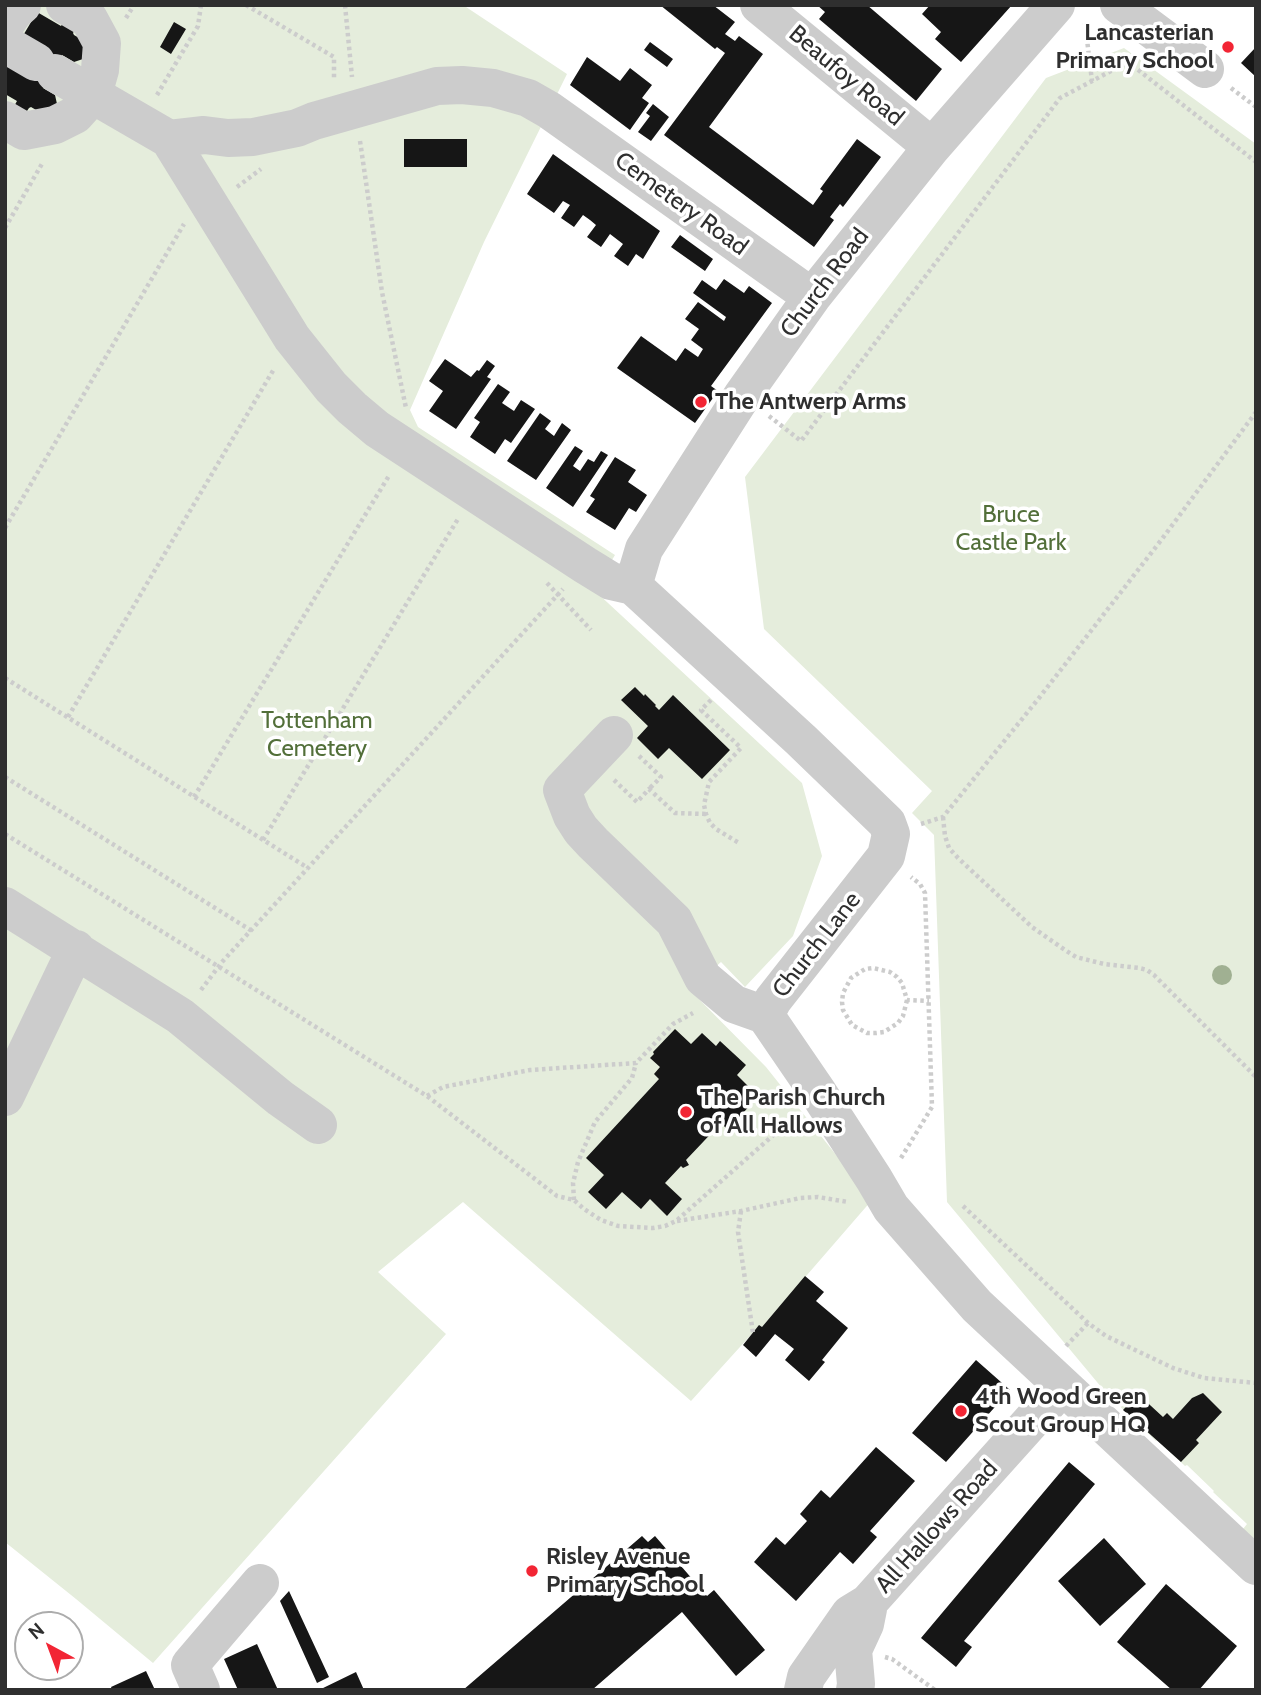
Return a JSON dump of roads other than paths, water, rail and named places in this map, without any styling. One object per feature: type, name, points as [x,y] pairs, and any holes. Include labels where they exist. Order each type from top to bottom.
[{"type":"street","points":[[5,25],[22,5]]},
{"type":"street","points":[[5,120],[24,131],[55,125],[75,115],[93,95],[100,70],[102,43],[89,19],[65,5]]},
{"type":"street","name":"Beaufoy Road","points":[[760,5],[932,147]]},
{"type":"street","points":[[1087,9],[1205,69]]},
{"type":"street","name":"Church Road","points":[[633,586],[645,549],[742,396],[812,297],[932,147],[1087,9]]},
{"type":"street","points":[[32,59],[155,131],[202,193],[292,338],[331,387],[352,408],[377,429],[585,565],[611,580],[633,586]]},
{"type":"street","name":"Cemetery Road","points":[[155,131],[228,138],[253,137],[297,128],[437,86],[493,88],[528,98],[549,110],[812,297]]},
{"type":"street","name":"Church Lane","points":[[633,586],[887,823],[888,845],[773,1000],[765,1015],[891,1208],[977,1306],[1256,1566]]},
{"type":"street","points":[[624,744],[562,790],[572,816],[593,843],[674,921],[703,978],[734,1004],[765,1015]]},
{"type":"street","points":[[5,906],[180,1016],[280,1098],[318,1125]]},
{"type":"street","points":[[5,1097],[76,949]]},
{"type":"street","name":"All Hallows Road","points":[[803,1690],[806,1677],[850,1614],[868,1604],[1062,1387]]},
{"type":"street","points":[[201,1690],[190,1665],[258,1585]]},
{"type":"street","name":"All Hallows Road","points":[[855,1690],[853,1650],[865,1624],[868,1604]]},
{"type":"place","name":"Lancasterian Primary School","points":[[1228,47]]},
{"type":"place","name":"The Antwerp Arms","points":[[701,402]]},
{"type":"place","name":"The Parish Church of All Hallows","points":[[686,1112]]},
{"type":"place","name":"4th Wood Green Scout Group HQ","points":[[961,1411]]},
{"type":"place","name":"Risley Avenue Primary School","points":[[532,1571]]},
{"type":"park label","name":"Bruce Castle Park","points":[[1011,529]]},
{"type":"park label","name":"Tottenham Cemetery","points":[[317,735]]}]
